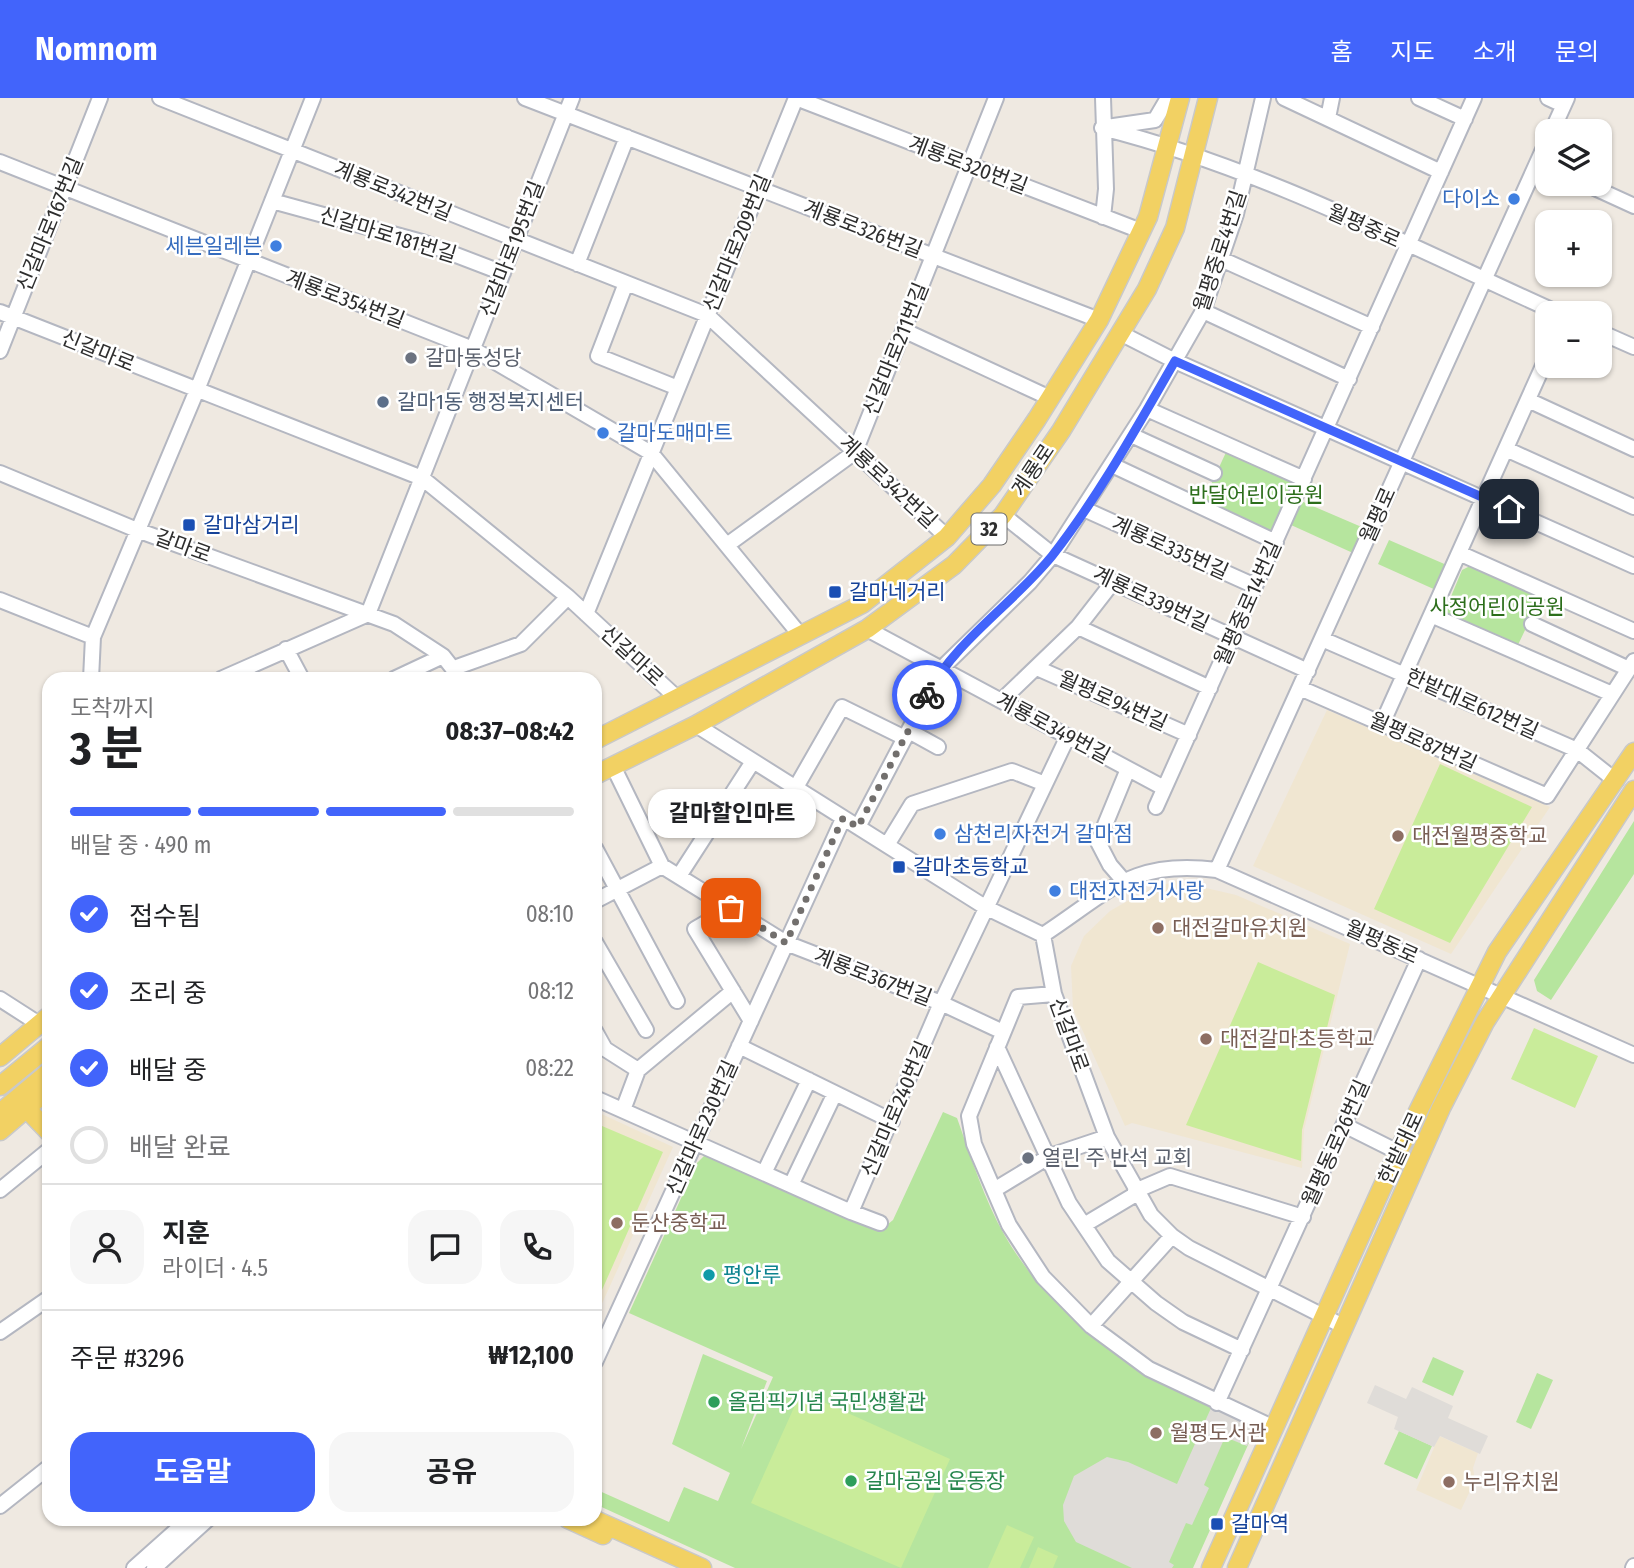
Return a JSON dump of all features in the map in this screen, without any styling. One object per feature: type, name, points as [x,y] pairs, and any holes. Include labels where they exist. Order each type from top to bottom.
[{"type":"main road","name":"계룡로","points":[[602,737],[862,604],[947,537],[992,485],[1099,320],[1141,231],[1180,98]]},
{"type":"main road","name":"계룡로","points":[[602,772],[696,725],[867,629],[954,565],[1003,515],[1122,334],[1175,228],[1208,98]]},
{"type":"main road","name":"신갈마로","points":[[678,699],[696,725]]},
{"type":"main road","name":"한밭대로","points":[[1210,1568],[1398,1152],[1479,985],[1497,952],[1634,752]]},
{"type":"main road","name":"한밭대로","points":[[1237,1568],[1441,1108],[1485,1022],[1634,790]]},
{"type":"main road","points":[[0,1058],[42,1022]]},
{"type":"main road","points":[[0,1086],[42,1051]]},
{"type":"main road","points":[[0,1113],[42,1078]]},
{"type":"main road","points":[[0,1131],[37,1099]]},
{"type":"main road","points":[[602,1523],[702,1568]]},
{"type":"main road","points":[[583,1526],[676,1568]]},
{"type":"street","name":"신갈마로167번길","points":[[0,351],[7,315],[64,189],[100,98]]},
{"type":"street","name":"계룡로342번길","points":[[160,98],[707,316],[947,537]]},
{"type":"street","points":[[90,672],[93,637],[197,390],[313,98]]},
{"type":"street","name":"계룡로326번길","points":[[525,98],[1099,320]]},
{"type":"street","name":"신갈마로195번길","points":[[422,478],[572,98]]},
{"type":"street","name":"계룡로320번길","points":[[796,98],[1141,231]]},
{"type":"street","name":"신갈마로209번길","points":[[586,614],[796,98]]},
{"type":"street","name":"신갈마로211번길","points":[[855,452],[996,98]]},
{"type":"street","points":[[1103,98],[1106,189],[1103,217]]},
{"type":"street","points":[[1102,128],[1155,120],[1168,98]]},
{"type":"street","name":"월평중로4번길","points":[[858,827],[941,668],[1030,582],[1053,555],[1147,409],[1203,311],[1236,214],[1263,98]]},
{"type":"street","points":[[1284,98],[1441,172]]},
{"type":"street","points":[[1328,118],[1332,98]]},
{"type":"street","points":[[1419,98],[1465,119]]},
{"type":"street","name":"월평중로14번길","points":[[1156,807],[1474,98]]},
{"type":"street","points":[[1548,98],[1565,102],[1557,119]]},
{"type":"street","name":"월평중로","points":[[1102,128],[1167,144],[1244,172],[1535,303]]},
{"type":"street","points":[[577,264],[627,137]]},
{"type":"street","name":"계룡로354번길","points":[[0,162],[473,349],[651,453],[801,636]]},
{"type":"street","name":"월평로","points":[[1217,870],[1484,280],[1535,177]]},
{"type":"street","points":[[1612,196],[1634,206]]},
{"type":"street","name":"신갈마로181번길","points":[[272,201],[422,242],[503,273]]},
{"type":"street","points":[[1221,259],[1373,327]]},
{"type":"street","points":[[626,283],[598,356],[678,388]]},
{"type":"street","points":[[1203,311],[1349,379]]},
{"type":"street","name":"신갈마로","points":[[7,315],[422,478],[568,597],[678,699]]},
{"type":"street","points":[[904,330],[1050,398]]},
{"type":"street","points":[[1122,334],[1175,361],[1634,566]]},
{"type":"street","points":[[1612,337],[1634,347]]},
{"type":"street","points":[[1382,724],[1538,378]]},
{"type":"street","points":[[1528,400],[1634,449]]},
{"type":"street","points":[[1147,409],[1304,480]]},
{"type":"street","points":[[1131,435],[1214,473]]},
{"type":"street","points":[[1506,449],[1634,507]]},
{"type":"street","points":[[727,545],[855,452]]},
{"type":"street","points":[[1112,465],[1276,542]]},
{"type":"street","name":"갈마로","points":[[0,473],[137,530],[394,624],[443,656],[455,672]]},
{"type":"street","points":[[236,672],[368,614],[422,478]]},
{"type":"street","name":"계룡로335번길","points":[[1084,509],[1255,586]]},
{"type":"street","name":"계룡로339번길","points":[[1003,515],[1053,555],[1308,671]]},
{"type":"street","points":[[1459,553],[1634,631]]},
{"type":"street","points":[[1001,701],[1078,627],[1113,582]]},
{"type":"street","points":[[461,672],[521,645],[568,597]]},
{"type":"street","points":[[0,600],[93,637]]},
{"type":"street","points":[[1431,615],[1612,694]]},
{"type":"street","points":[[1532,624],[1631,665],[1577,750]]},
{"type":"street","points":[[1078,627],[1210,688]]},
{"type":"street","name":"계룡로349번길","points":[[867,629],[1164,788]]},
{"type":"street","name":"한밭대로612번길","points":[[1322,639],[1577,750],[1616,780]]},
{"type":"street","points":[[286,649],[298,672]]},
{"type":"street","points":[[409,672],[443,656]]},
{"type":"street","name":"월평로94번길","points":[[1037,668],[1189,735]]},
{"type":"street","name":"월평로87번길","points":[[1300,688],[1547,796],[1577,750]]},
{"type":"street","points":[[795,789],[842,707],[938,747]]},
{"type":"street","name":"신갈마로","points":[[696,725],[752,763],[985,907],[1043,935],[1054,994],[1107,1137],[1136,1193],[1172,1236],[1343,1326]]},
{"type":"street","points":[[985,907],[1068,736]]},
{"type":"street","points":[[679,876],[752,763]]},
{"type":"street","points":[[602,898],[662,866],[613,766]]},
{"type":"street","points":[[1123,880],[1110,865],[1098,842],[1128,769]]},
{"type":"street","points":[[887,845],[912,804],[1012,771],[1045,784]]},
{"type":"street","name":"신갈마로230번길","points":[[602,1347],[843,818]]},
{"type":"street","points":[[602,860],[677,1001]]},
{"type":"street","name":"월평동로","points":[[1043,935],[1123,880],[1163,867],[1184,865],[1217,870],[1634,1055]]},
{"type":"street","name":"계룡로367번길","points":[[662,866],[786,943],[941,1003],[1003,1032]]},
{"type":"street","name":"신갈마로240번길","points":[[851,1212],[985,907]]},
{"type":"street","points":[[731,908],[695,929],[751,1021]]},
{"type":"street","points":[[602,954],[646,1030]]},
{"type":"street","name":"월평동로26번길","points":[[1217,1403],[1419,959]]},
{"type":"street","points":[[623,1110],[638,1070],[733,991]]},
{"type":"street","points":[[1054,994],[1018,997],[969,1116],[974,1144],[1009,1225],[1044,1277],[1091,1326],[1149,1369],[1217,1403],[1274,1427]]},
{"type":"street","points":[[0,999],[42,1019]]},
{"type":"street","points":[[602,1044],[605,1049],[638,1070]]},
{"type":"street","name":"신갈마로230번길","points":[[739,1046],[892,1121]]},
{"type":"street","points":[[997,1047],[1050,1156],[1069,1203],[1108,1261],[1129,1281],[1183,1322],[1242,1350]]},
{"type":"street","points":[[764,1173],[809,1080]]},
{"type":"street","points":[[791,1185],[835,1093]]},
{"type":"street","points":[[602,1100],[880,1223]]},
{"type":"street","points":[[1344,1125],[1398,1152]]},
{"type":"street","points":[[994,1190],[1050,1156],[1107,1137]]},
{"type":"street","points":[[0,1190],[42,1156]]},
{"type":"street","points":[[1084,1225],[1170,1176],[1303,1217]]},
{"type":"street","points":[[1091,1326],[1172,1236]]},
{"type":"street","points":[[0,1332],[42,1303]]},
{"type":"street","points":[[0,1506],[42,1473]]},
{"type":"street","points":[[134,1568],[180,1526]]},
{"type":"street","points":[[154,1568],[200,1526]]},
{"type":"shaded area","name":"대전월평중학교","points":[[1327,710],[1550,807],[1451,954],[1253,866]]},
{"type":"shaded area","name":"대전갈마초등학교","points":[[1176,881],[1236,895],[1350,944],[1304,1130],[1302,1168],[1132,1123],[1125,1126],[1073,1009],[1071,966],[1084,936],[1110,911],[1145,891]]},
{"type":"shaded area","name":"둔산중학교","points":[[602,1114],[673,1147],[602,1304]]},
{"type":"shaded area","points":[[1375,1385],[1406,1399],[1412,1387],[1453,1406],[1448,1418],[1488,1436],[1480,1454],[1440,1436],[1434,1447],[1394,1429],[1398,1417],[1367,1403]]},
{"type":"shaded area","points":[[1211,1408],[1256,1427],[1247,1446],[1225,1437],[1204,1485],[1209,1488],[1192,1525],[1186,1523],[1169,1562],[1174,1565],[1172,1568],[1132,1568],[1076,1542],[1064,1521],[1063,1505],[1074,1476],[1107,1457],[1128,1462],[1177,1484]]},
{"type":"shaded area","points":[[1439,1436],[1478,1453],[1473,1468],[1475,1480],[1461,1510],[1416,1490]]},
{"type":"green space","name":"반달어린이공원","points":[[1228,448],[1298,480],[1273,537],[1202,504]]},
{"type":"green space","points":[[1301,501],[1364,528],[1353,553],[1291,525]]},
{"type":"green space","points":[[1389,540],[1449,566],[1438,591],[1378,564]]},
{"type":"green space","name":"사정어린이공원","points":[[1472,565],[1541,596],[1517,647],[1449,617],[1445,611],[1462,570]]},
{"type":"green space","points":[[1440,764],[1532,807],[1450,943],[1374,909]]},
{"type":"green space","points":[[1634,821],[1634,874],[1551,1000],[1537,991],[1534,980]]},
{"type":"green space","points":[[1258,962],[1335,995],[1302,1130],[1301,1161],[1186,1125]]},
{"type":"green space","points":[[1534,1028],[1598,1056],[1575,1108],[1511,1079]]},
{"type":"green space","points":[[943,1112],[957,1118],[997,1222],[1028,1270],[1054,1300],[1083,1328],[1148,1373],[1219,1411],[1256,1427],[1193,1568],[735,1568],[602,1507],[602,1492],[669,1522],[684,1487],[718,1501],[730,1473],[672,1444],[703,1354],[767,1381],[741,1449],[773,1377],[629,1313],[697,1163],[705,1155],[873,1229],[882,1229],[893,1220]]},
{"type":"green space","name":"둔산중학교","points":[[602,1126],[663,1152],[602,1290]]},
{"type":"green space","points":[[1433,1357],[1464,1371],[1453,1396],[1422,1382]]},
{"type":"green space","points":[[1537,1373],[1553,1380],[1531,1429],[1516,1422]]},
{"type":"green space","name":"갈마공원 운동장","points":[[801,1392],[950,1459],[901,1568],[751,1503]]},
{"type":"green space","points":[[1399,1431],[1432,1446],[1417,1479],[1384,1464]]},
{"type":"green space","points":[[1007,1525],[1034,1537],[1020,1568],[988,1568]]},
{"type":"green space","points":[[1038,1547],[1058,1556],[1053,1568],[1029,1568]]},
{"type":"way so far","points":[[731,908],[786,943],[843,818],[858,827],[927,695]]},
{"type":"place","name":"다이소","points":[[1514,199]]},
{"type":"place","name":"세븐일레븐","points":[[276,246]]},
{"type":"place","name":"갈마동성당","points":[[411,358]]},
{"type":"place","name":"갈마1동 행정복지센터","points":[[383,402]]},
{"type":"place","name":"갈마도매마트","points":[[603,433]]},
{"type":"place","name":"갈마삼거리","points":[[189,525]]},
{"type":"place","name":"갈마네거리","points":[[835,592]]},
{"type":"place","name":"삼천리자전거 갈마점","points":[[940,834]]},
{"type":"place","name":"대전월평중학교","points":[[1398,836]]},
{"type":"place","name":"갈마초등학교","points":[[899,867]]},
{"type":"place","name":"대전자전거사랑","points":[[1055,891]]},
{"type":"place","name":"갈마할인마트","points":[[731,908]]},
{"type":"place","name":"대전갈마유치원","points":[[1158,928]]},
{"type":"place","name":"대전갈마초등학교","points":[[1206,1039]]},
{"type":"place","name":"열린 주 반석 교회","points":[[1028,1158]]},
{"type":"place","name":"둔산중학교","points":[[617,1223]]},
{"type":"place","name":"평안루","points":[[709,1275]]},
{"type":"place","name":"올림픽기념 국민생활관","points":[[714,1402]]},
{"type":"place","name":"월평도서관","points":[[1156,1433]]},
{"type":"place","name":"갈마공원 운동장","points":[[851,1481]]},
{"type":"place","name":"누리유치원","points":[[1449,1482]]},
{"type":"place","name":"갈마역","points":[[1217,1524]]},
{"type":"route","points":[[927,695],[941,668],[1030,582],[1053,555],[1175,361],[1509,509]]}]
